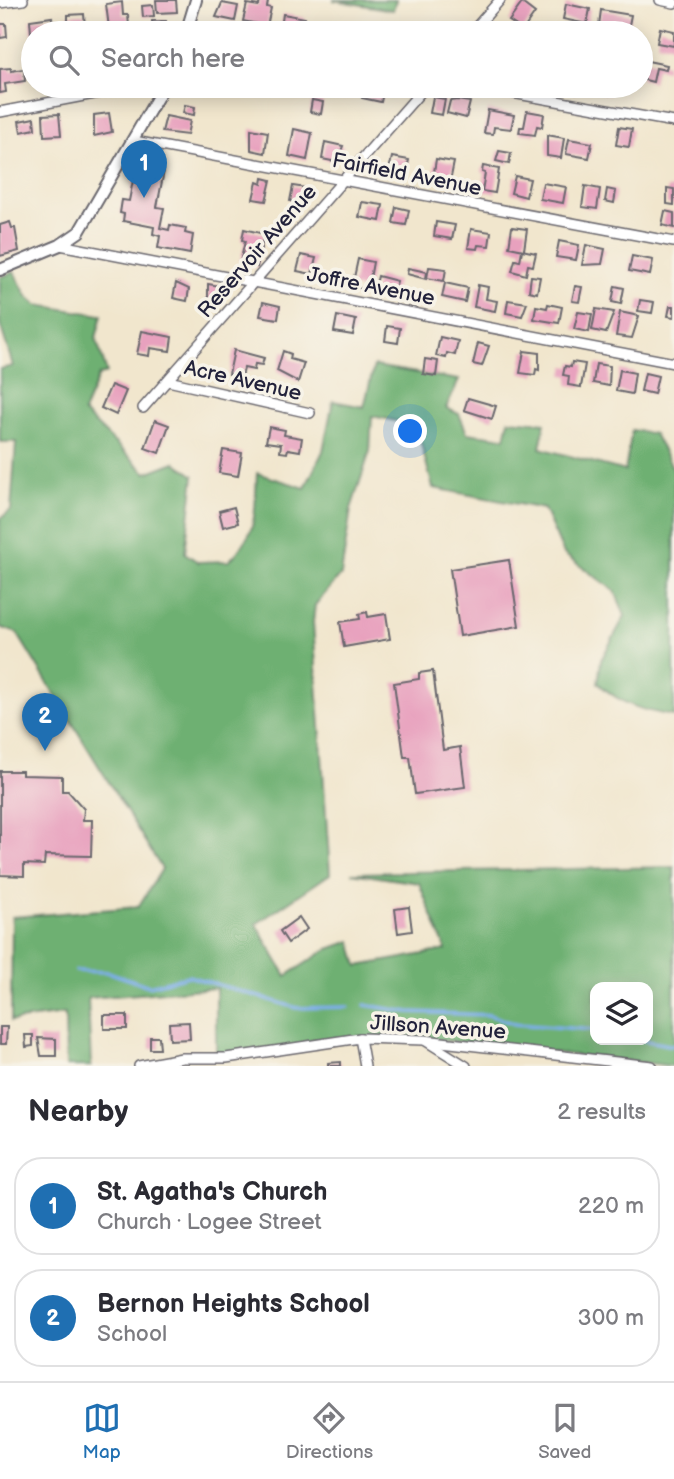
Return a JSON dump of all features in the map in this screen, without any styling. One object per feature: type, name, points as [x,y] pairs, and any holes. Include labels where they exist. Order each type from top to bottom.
[{"type":"street","points":[[0,3],[23,0]]},
{"type":"street","points":[[190,21],[197,0]]},
{"type":"street","points":[[482,21],[500,0]]},
{"type":"street","points":[[660,0],[674,3]]},
{"type":"street","points":[[0,112],[73,98]]},
{"type":"street","points":[[0,270],[61,245],[79,232],[157,98]]},
{"type":"street","name":"Reservoir Avenue","points":[[143,408],[415,98]]},
{"type":"street","points":[[540,98],[674,122]]},
{"type":"street","name":"Fairfield Avenue","points":[[134,141],[674,242]]},
{"type":"street","name":"Joffre Avenue","points":[[61,245],[674,363]]},
{"type":"street","name":"Acre Avenue","points":[[168,381],[310,413]]},
{"type":"street","points":[[360,1038],[365,1066]]},
{"type":"street","name":"Jillson Avenue","points":[[139,1066],[182,1058],[226,1058],[360,1038],[424,1040],[652,1066]]},
{"type":"street","points":[[424,1040],[466,1066]]},
{"type":"green space","points":[[333,0],[396,0],[393,10]]},
{"type":"green space","points":[[14,272],[27,296],[37,305],[102,315],[96,338],[107,373],[99,375],[83,412],[146,473],[175,462],[194,476],[185,553],[198,562],[229,561],[246,540],[254,521],[257,473],[305,488],[323,451],[333,401],[364,407],[374,366],[459,380],[446,408],[459,414],[467,433],[505,438],[509,420],[545,423],[540,448],[625,471],[632,430],[654,434],[674,470],[674,716],[633,706],[615,697],[598,683],[601,660],[625,616],[615,591],[564,554],[544,509],[433,488],[416,425],[372,416],[370,451],[351,509],[341,575],[315,605],[313,622],[330,874],[256,924],[286,976],[326,950],[351,941],[358,966],[446,950],[419,883],[351,873],[674,867],[674,1066],[396,1035],[216,1056],[216,988],[88,998],[91,1066],[66,1066],[65,1014],[11,1021],[12,917],[138,907],[162,869],[17,633],[0,627],[0,519],[11,510],[16,442],[0,442],[0,369],[13,366],[0,324],[0,277]]},
{"type":"building","points":[[156,0],[176,0],[177,12],[157,13]]},
{"type":"building","points":[[260,0],[268,1],[267,7],[271,8],[268,21],[243,21],[247,4],[259,6]]},
{"type":"building","points":[[122,2],[123,15],[128,15],[129,21],[108,21],[106,4]]},
{"type":"building","points":[[222,3],[238,6],[235,21],[216,17]]},
{"type":"building","points":[[522,3],[535,13],[529,21],[509,21]]},
{"type":"building","points":[[566,4],[590,9],[588,21],[563,19]]},
{"type":"building","points":[[153,5],[154,16],[143,17],[142,6]]},
{"type":"building","points":[[601,10],[631,15],[630,21],[600,21]]},
{"type":"building","points":[[84,14],[85,21],[68,21],[68,15]]},
{"type":"building","points":[[283,14],[305,18],[304,21],[282,21]]},
{"type":"building","points":[[52,17],[53,21],[30,21]]},
{"type":"building","points":[[0,24],[6,24],[7,37],[0,38]]},
{"type":"building","points":[[660,28],[674,31],[674,46],[657,43]]},
{"type":"building","points":[[653,62],[667,65],[666,70],[656,68],[653,82]]},
{"type":"building","points":[[0,69],[21,69],[21,82],[5,84],[6,92],[0,93]]},
{"type":"building","points":[[362,98],[382,98],[381,102]]},
{"type":"building","points":[[433,98],[445,99],[442,115],[430,113]]},
{"type":"building","points":[[312,100],[323,102],[321,114],[310,112]]},
{"type":"building","points":[[450,101],[470,102],[466,118],[447,113]]},
{"type":"building","points":[[185,105],[195,107],[194,115],[183,113]]},
{"type":"building","points":[[488,110],[514,115],[511,129],[494,127],[493,134],[484,133]]},
{"type":"building","points":[[527,111],[544,114],[542,127],[537,126],[535,135],[519,133],[520,127],[524,127]]},
{"type":"building","points":[[109,113],[112,132],[94,136],[94,115]]},
{"type":"building","points":[[59,114],[61,135],[44,136],[43,115]]},
{"type":"building","points":[[166,116],[190,121],[187,135],[162,132]]},
{"type":"building","points":[[34,118],[35,129],[21,132],[19,121]]},
{"type":"building","points":[[619,127],[632,129],[629,147],[616,145]]},
{"type":"building","points":[[251,129],[268,132],[265,153],[251,150]]},
{"type":"building","points":[[294,129],[312,133],[307,160],[289,156]]},
{"type":"building","points":[[547,135],[564,138],[561,158],[547,156]]},
{"type":"building","points":[[569,139],[592,143],[589,158],[566,154]]},
{"type":"building","points":[[325,142],[343,146],[337,162],[322,159]]},
{"type":"building","points":[[499,151],[511,153],[509,164],[496,161]]},
{"type":"building","points":[[392,157],[409,160],[406,173],[389,170]]},
{"type":"building","points":[[436,159],[454,162],[450,182],[433,179]]},
{"type":"building","points":[[141,161],[160,165],[159,170],[164,171],[157,207],[164,208],[160,228],[169,230],[170,225],[186,228],[185,233],[193,235],[190,254],[158,248],[160,236],[153,234],[154,227],[123,221],[124,214],[120,213],[122,200],[129,201],[136,165],[140,166]]},
{"type":"building","points":[[483,166],[499,169],[495,193],[482,191],[485,173],[482,172]]},
{"type":"building","points":[[515,176],[530,179],[526,197],[511,193]]},
{"type":"building","points":[[263,178],[271,180],[266,201],[253,199],[257,182],[262,184]]},
{"type":"building","points":[[543,183],[566,187],[563,203],[540,199]]},
{"type":"building","points":[[293,186],[306,188],[303,204],[290,201]]},
{"type":"building","points":[[585,186],[600,189],[597,209],[582,207]]},
{"type":"building","points":[[667,188],[674,189],[674,205],[667,204]]},
{"type":"building","points":[[607,189],[616,191],[614,203],[605,201]]},
{"type":"building","points":[[362,202],[383,205],[380,221],[359,217]]},
{"type":"building","points":[[396,207],[409,210],[406,225],[393,223]]},
{"type":"building","points":[[665,211],[674,213],[674,228],[662,225]]},
{"type":"building","points":[[10,222],[12,228],[15,228],[19,251],[0,256],[0,225]]},
{"type":"building","points":[[436,222],[455,225],[452,239],[434,236]]},
{"type":"building","points":[[512,227],[527,229],[524,250],[509,247]]},
{"type":"building","points":[[244,229],[264,234],[257,267],[240,263],[245,241],[242,240]]},
{"type":"building","points":[[471,229],[491,232],[489,246],[468,248]]},
{"type":"building","points":[[559,241],[579,245],[576,260],[556,257]]},
{"type":"building","points":[[586,245],[605,249],[602,264],[582,265]]},
{"type":"building","points":[[522,250],[536,253],[533,266],[528,265],[526,275],[512,271],[515,260],[520,261]]},
{"type":"building","points":[[301,255],[316,258],[312,274],[297,271]]},
{"type":"building","points":[[632,256],[653,260],[650,275],[629,271]]},
{"type":"building","points":[[358,259],[373,262],[368,290],[352,287]]},
{"type":"building","points":[[429,267],[446,269],[444,281],[427,278]]},
{"type":"building","points":[[408,268],[427,272],[426,279],[407,274]]},
{"type":"building","points":[[378,276],[397,281],[393,297],[374,292]]},
{"type":"building","points":[[531,276],[540,277],[537,293],[529,291]]},
{"type":"building","points":[[176,283],[189,289],[187,301],[173,298]]},
{"type":"building","points":[[445,283],[468,288],[465,302],[442,297]]},
{"type":"building","points":[[208,284],[220,286],[215,308],[208,307]]},
{"type":"building","points":[[478,285],[488,287],[486,299],[497,301],[495,311],[474,307]]},
{"type":"building","points":[[575,286],[582,287],[579,302],[572,301]]},
{"type":"building","points":[[615,286],[624,288],[621,304],[612,302]]},
{"type":"building","points":[[508,300],[527,303],[522,316],[506,313]]},
{"type":"building","points":[[640,300],[654,302],[652,313],[638,311]]},
{"type":"building","points":[[263,302],[280,306],[278,319],[260,316]]},
{"type":"building","points":[[548,304],[562,307],[559,323],[534,319],[536,306],[547,308]]},
{"type":"building","points":[[670,306],[674,306],[674,317],[668,316]]},
{"type":"building","points":[[596,309],[614,312],[606,333],[592,330]]},
{"type":"building","points":[[578,312],[592,314],[589,332],[574,329]]},
{"type":"building","points":[[620,312],[639,316],[632,338],[616,336]]},
{"type":"building","points":[[337,316],[356,320],[353,335],[334,332]]},
{"type":"building","points":[[387,326],[400,328],[398,343],[385,341]]},
{"type":"building","points":[[142,331],[172,337],[170,351],[150,348],[149,356],[137,354]]},
{"type":"building","points":[[440,337],[458,341],[455,355],[447,353],[446,358],[436,356]]},
{"type":"building","points":[[478,343],[489,346],[482,366],[473,364]]},
{"type":"building","points":[[234,350],[264,358],[262,365],[255,364],[254,370],[244,368],[242,377],[229,374]]},
{"type":"building","points":[[283,351],[291,354],[290,359],[304,363],[298,382],[277,371]]},
{"type":"building","points":[[524,351],[539,353],[539,370],[536,369],[535,375],[520,373]]},
{"type":"building","points":[[425,359],[438,361],[436,376],[423,374]]},
{"type":"building","points":[[572,362],[585,364],[581,387],[568,385],[569,376],[563,375],[565,366],[571,367]]},
{"type":"building","points":[[596,364],[610,366],[609,386],[593,383]]},
{"type":"building","points":[[620,370],[635,373],[632,394],[616,391]]},
{"type":"building","points":[[645,373],[658,376],[654,394],[641,391]]},
{"type":"building","points":[[111,385],[126,391],[116,415],[101,408]]},
{"type":"building","points":[[468,398],[496,406],[492,419],[464,410]]},
{"type":"building","points":[[155,420],[169,425],[159,453],[145,448]]},
{"type":"building","points":[[269,427],[285,430],[284,435],[302,438],[300,451],[288,449],[287,453],[280,452],[281,444],[266,442]]},
{"type":"building","points":[[223,450],[242,453],[238,476],[219,473]]},
{"type":"building","points":[[234,507],[238,523],[223,527],[219,511]]},
{"type":"building","points":[[509,560],[519,626],[460,636],[450,569]]},
{"type":"building","points":[[367,612],[368,617],[386,614],[390,639],[344,647],[340,622],[360,619],[359,614]]},
{"type":"building","points":[[433,671],[443,750],[460,747],[465,787],[415,794],[410,757],[404,757],[394,683],[419,679],[419,673]]},
{"type":"building","points":[[0,771],[22,771],[22,775],[62,776],[62,791],[68,791],[84,809],[83,820],[92,820],[91,856],[45,855],[44,865],[24,864],[24,876],[0,875]]},
{"type":"building","points":[[409,907],[412,931],[398,933],[395,909]]},
{"type":"building","points":[[299,917],[307,929],[288,943],[280,931]]},
{"type":"building","points":[[104,1015],[127,1015],[127,1029],[104,1029]]},
{"type":"building","points":[[189,1022],[190,1039],[170,1040],[169,1023]]},
{"type":"building","points":[[0,1027],[7,1027],[6,1044],[0,1044]]},
{"type":"building","points":[[25,1035],[33,1035],[33,1046],[26,1047]]},
{"type":"building","points":[[150,1037],[159,1037],[160,1049],[150,1049]]},
{"type":"building","points":[[38,1038],[56,1039],[56,1056],[41,1056]]},
{"type":"building","points":[[341,1062],[341,1066],[328,1066],[328,1063]]},
{"type":"waterway","points":[[76,971],[108,972],[149,986],[188,976],[297,1008],[348,1007]]},
{"type":"waterway","points":[[365,1005],[409,1012],[489,1015],[515,1024],[590,1030]]},
{"type":"waterway","points":[[653,1042],[674,1046]]},
{"type":"place","name":"St. Agatha's Church","points":[[144,198]]},
{"type":"place","name":"Bernon Heights School","points":[[45,751]]}]
